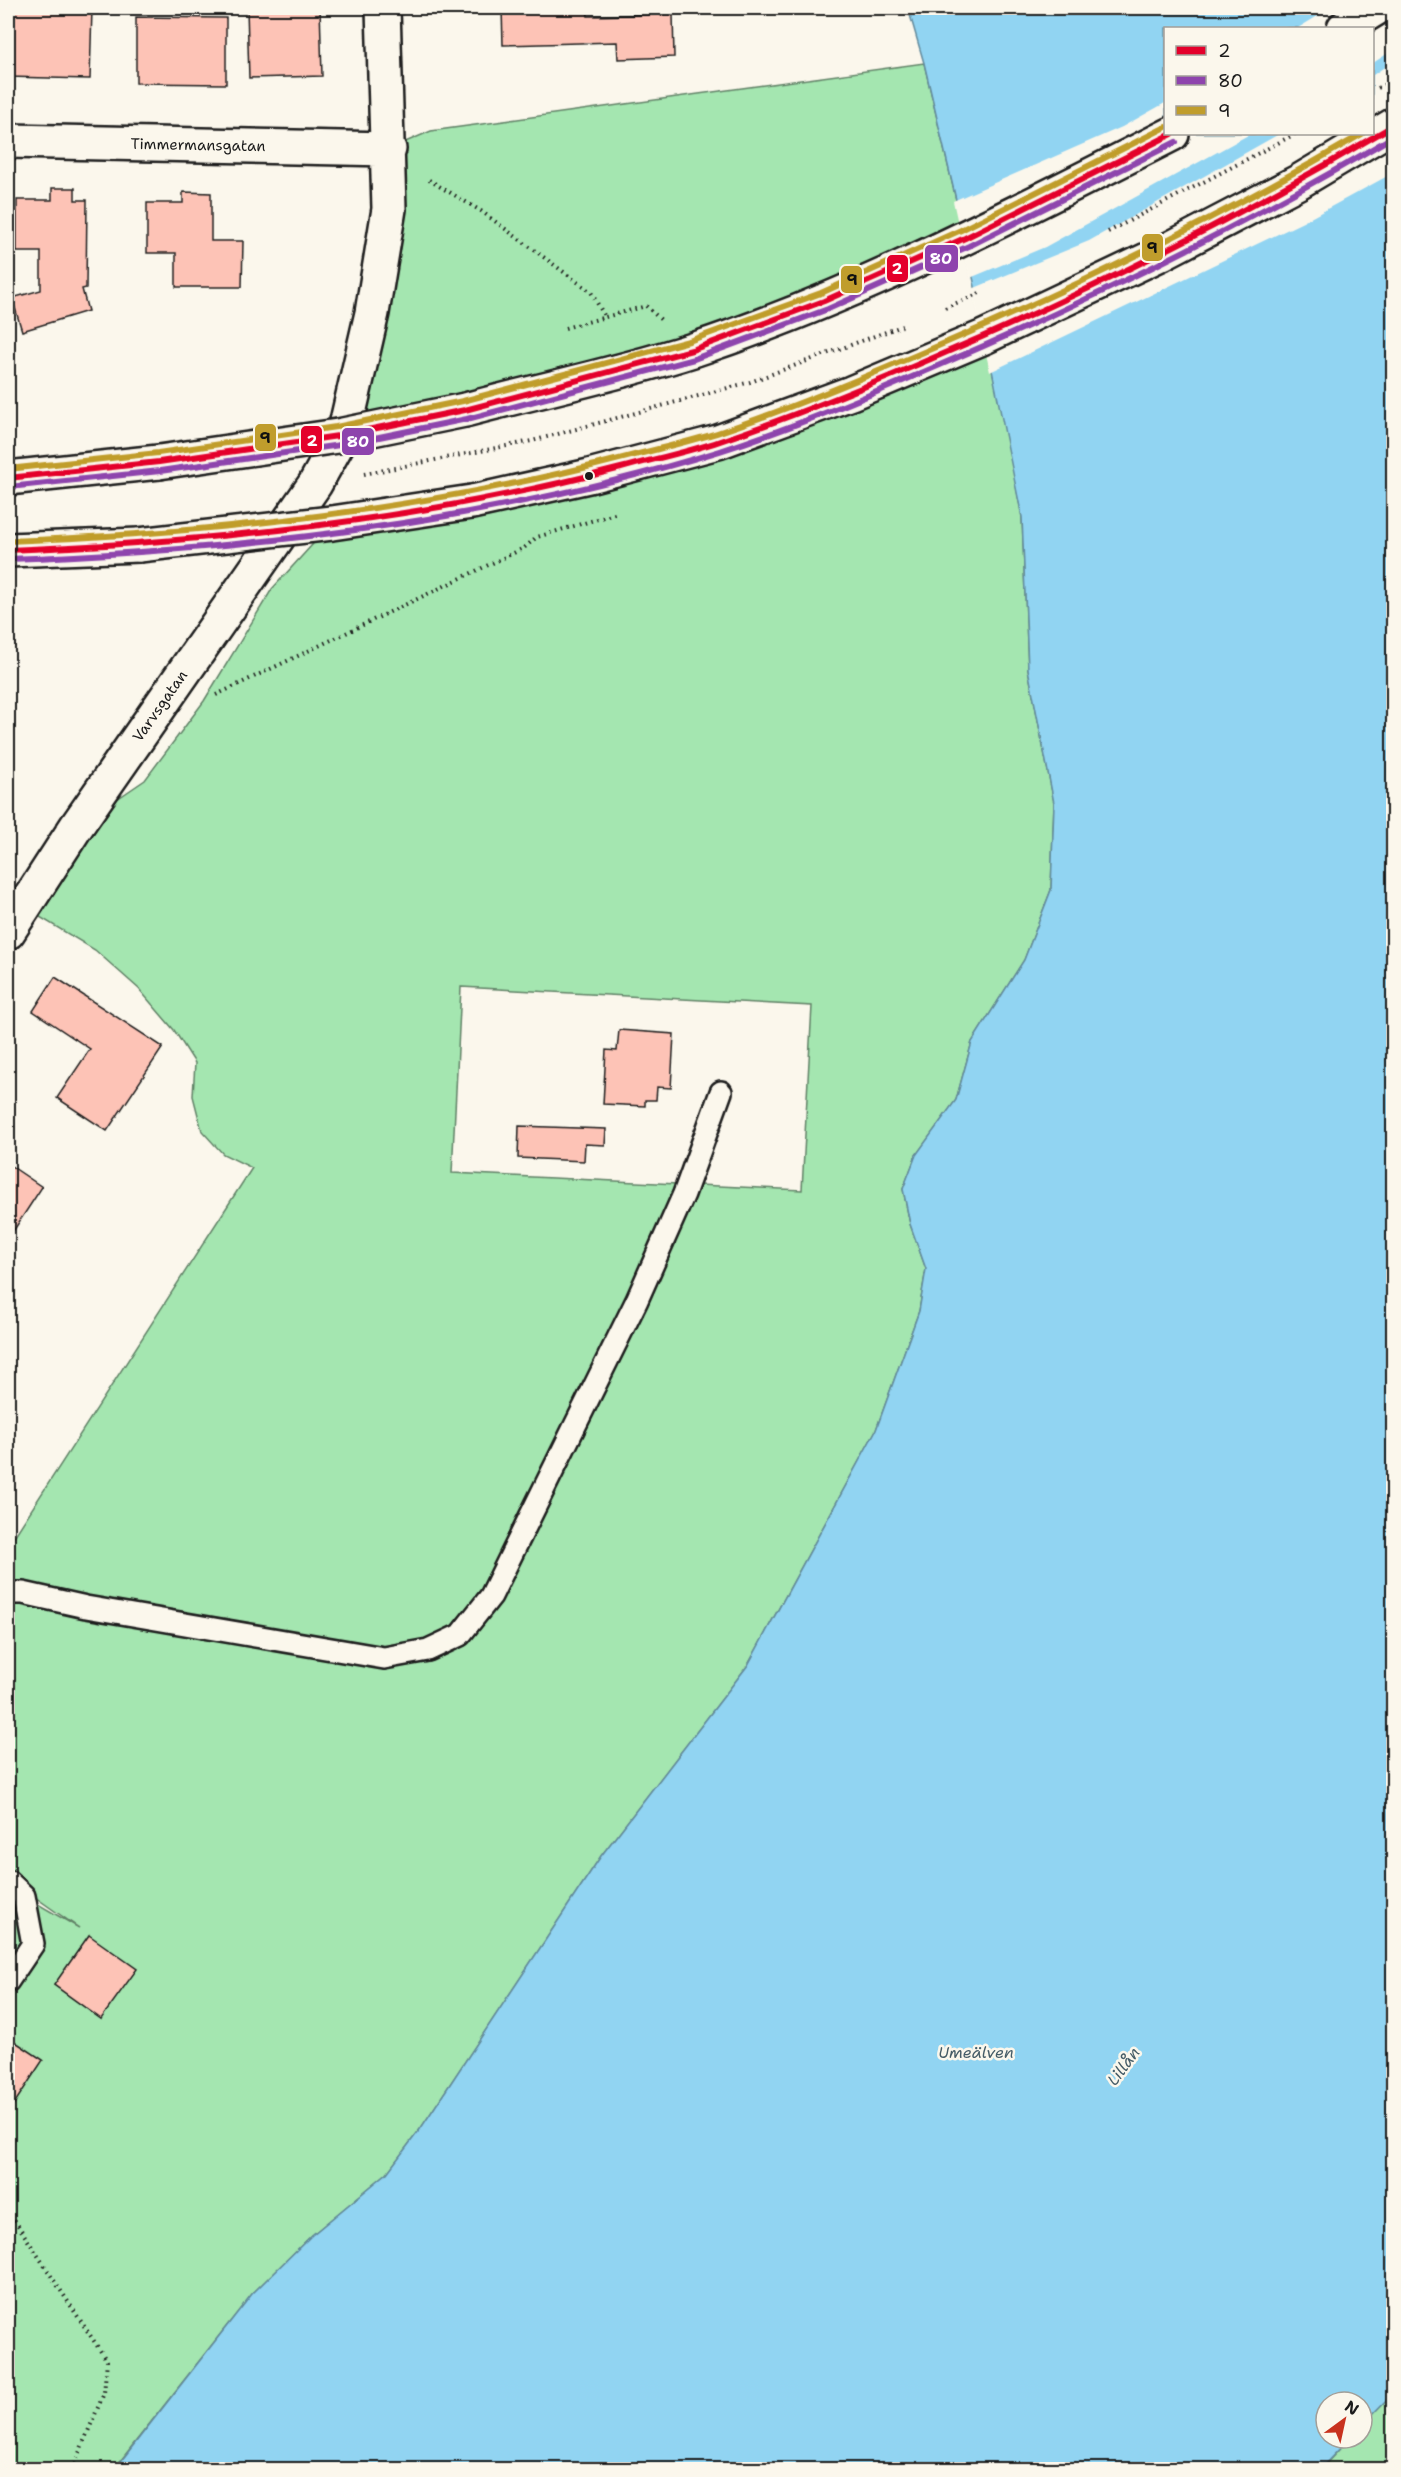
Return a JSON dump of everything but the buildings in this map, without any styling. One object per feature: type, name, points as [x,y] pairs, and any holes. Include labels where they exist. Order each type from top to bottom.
[{"type":"street","name":"Varvsgatan","points":[[8,932],[76,827],[315,484],[345,430],[372,314],[389,208],[383,8]]},
{"type":"street","points":[[1346,27],[1377,8]]},
{"type":"street","points":[[8,550],[139,545],[332,523],[472,502],[600,474],[718,442],[851,393],[984,337],[1152,258],[1300,181],[1394,124]]},
{"type":"street","points":[[8,478],[159,462],[338,436],[465,410],[692,350],[824,301],[965,238],[1170,135]]},
{"type":"street","name":"Timmermansgatan","points":[[8,141],[388,149]]},
{"type":"lane","points":[[8,1593],[23,1593],[86,1607],[384,1658],[428,1650],[460,1635],[491,1596],[637,1300],[684,1194],[721,1092]]},
{"type":"lane","points":[[8,1881],[24,1896],[33,1944],[8,1981]]},
{"type":"path","points":[[1374,90],[1394,80]]},
{"type":"path","points":[[1103,235],[1293,135]]},
{"type":"path","points":[[429,180],[481,211],[591,292],[605,317]]},
{"type":"path","points":[[944,309],[986,290]]},
{"type":"path","points":[[565,328],[646,306],[692,350]]},
{"type":"path","points":[[363,474],[532,441],[750,382],[912,323]]},
{"type":"path","points":[[215,696],[524,548],[537,537],[618,513]]},
{"type":"path","points":[[8,2210],[107,2361],[104,2393],[72,2469]]},
{"type":"green space","points":[[924,63],[965,238],[692,350],[338,436],[389,149],[431,131]]},
{"type":"green space","points":[[984,337],[999,394],[1022,517],[1028,669],[1054,802],[1051,890],[1024,960],[972,1042],[956,1100],[916,1155],[903,1189],[910,1224],[926,1269],[919,1311],[876,1430],[748,1665],[601,1856],[421,2128],[387,2173],[312,2235],[252,2294],[114,2469],[8,2469],[8,1881],[24,1896],[79,1928],[8,1878],[8,1546],[252,1168],[223,1154],[202,1131],[193,1096],[195,1063],[174,1030],[139,989],[95,950],[25,908],[76,827],[145,780],[204,701],[272,589],[332,523],[589,476]],"holes":[[[461,987],[812,1006],[802,1190],[452,1173]],[[89,1935],[101,2019],[54,1985]]]},
{"type":"green space","points":[[1393,2393],[1393,2469],[1320,2470],[1339,2450],[1374,2450],[1374,2413]]},
{"type":"water","name":"Umeälven","points":[[908,8],[1393,8],[1393,2393],[1374,2413],[1374,2390],[1314,2390],[1314,2450],[1338,2450],[1320,2469],[114,2470],[252,2294],[312,2235],[387,2173],[421,2128],[601,1856],[748,1665],[876,1430],[919,1311],[926,1269],[910,1224],[903,1189],[916,1155],[956,1100],[972,1042],[1024,960],[1051,890],[1054,803],[1028,669],[1022,517],[965,238],[924,63]]},
{"type":"pier","points":[[1331,8],[1393,8],[1393,50],[1374,62],[1374,27],[1300,27]]},
{"type":"pier","points":[[1393,61],[1393,173],[1303,222],[990,372],[972,289],[1089,241],[1277,135],[1374,135],[1374,74]]},
{"type":"pier","points":[[1164,104],[1164,135],[1248,135],[1045,247],[970,278],[953,201],[1122,127]]},
{"type":"transit line","name":"2","points":[[8,550],[163,541],[317,526],[393,515],[546,486],[708,445],[913,367],[1114,276],[1227,219],[1394,125]]},
{"type":"transit line","name":"9","points":[[8,469],[158,453],[336,427],[463,401],[689,341],[821,293],[961,230],[1164,128]]},
{"type":"transit line","name":"2","points":[[8,478],[159,462],[338,436],[465,410],[692,350],[824,301],[965,238],[1170,135]]},
{"type":"transit line","name":"9","points":[[8,541],[242,525],[397,505],[551,475],[717,433],[856,381],[1046,298],[1206,220],[1360,135]]},
{"type":"transit line","name":"80","points":[[8,559],[188,548],[278,540],[368,528],[546,497],[633,476],[720,451],[859,400],[1114,286],[1227,229],[1394,136]]},
{"type":"transit line","name":"80","points":[[9,487],[160,471],[340,445],[467,419],[694,359],[828,309],[969,246],[1176,142]]},
{"type":"water label","name":"Lillån","points":[[1123,2066]]}]
